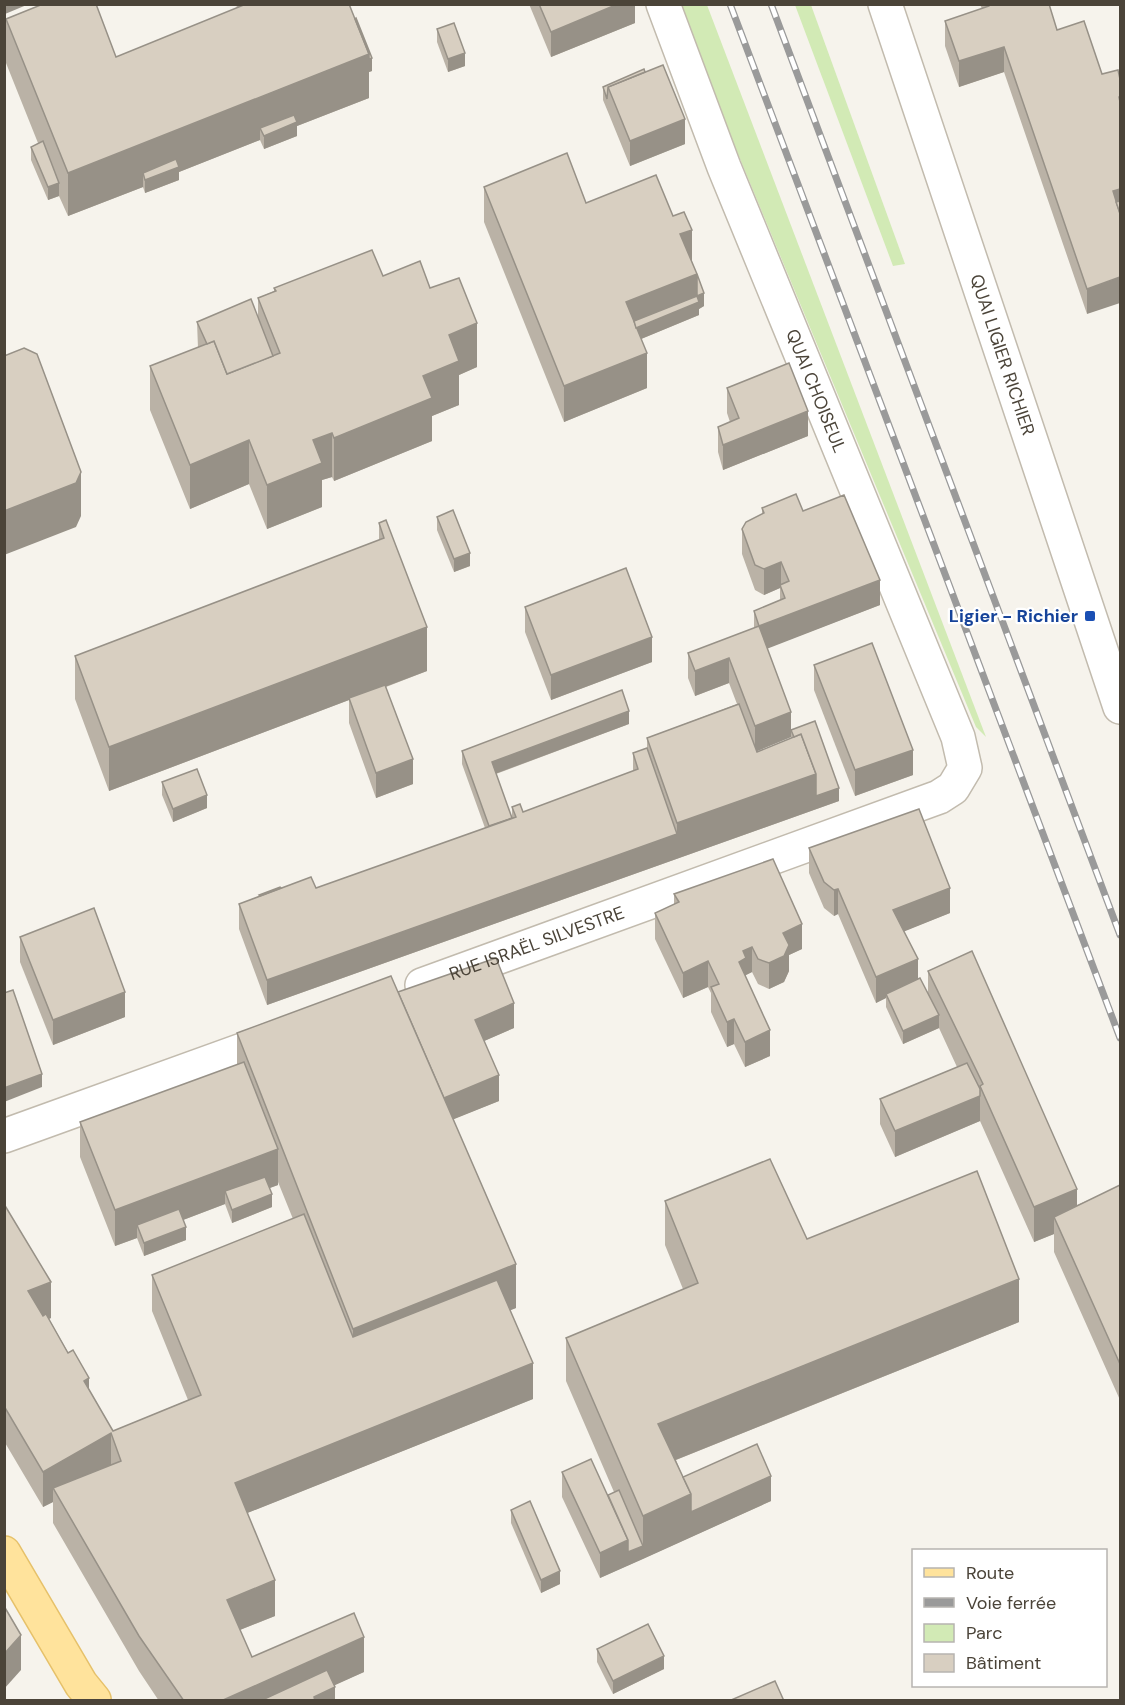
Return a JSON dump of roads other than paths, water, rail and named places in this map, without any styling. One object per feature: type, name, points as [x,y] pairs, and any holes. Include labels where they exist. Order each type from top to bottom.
[{"type":"main road","points":[[4,1553],[87,1695]]},
{"type":"street","name":"QUAI CHOISEUL","points":[[663,4],[724,167],[958,737],[964,768],[961,777]]},
{"type":"street","name":"QUAI LIGIER RICHIER","points":[[885,4],[1120,707]]},
{"type":"street","name":"RUE ISRAËL SILVESTRE","points":[[398,993],[939,797],[953,788],[961,777]]},
{"type":"street","points":[[4,1136],[308,1026]]},
{"type":"railway","points":[[730,4],[1120,1038]]},
{"type":"railway","points":[[771,4],[1120,935]]},
{"type":"place","name":"Ligier - Richier","points":[[1090,616]]}]
